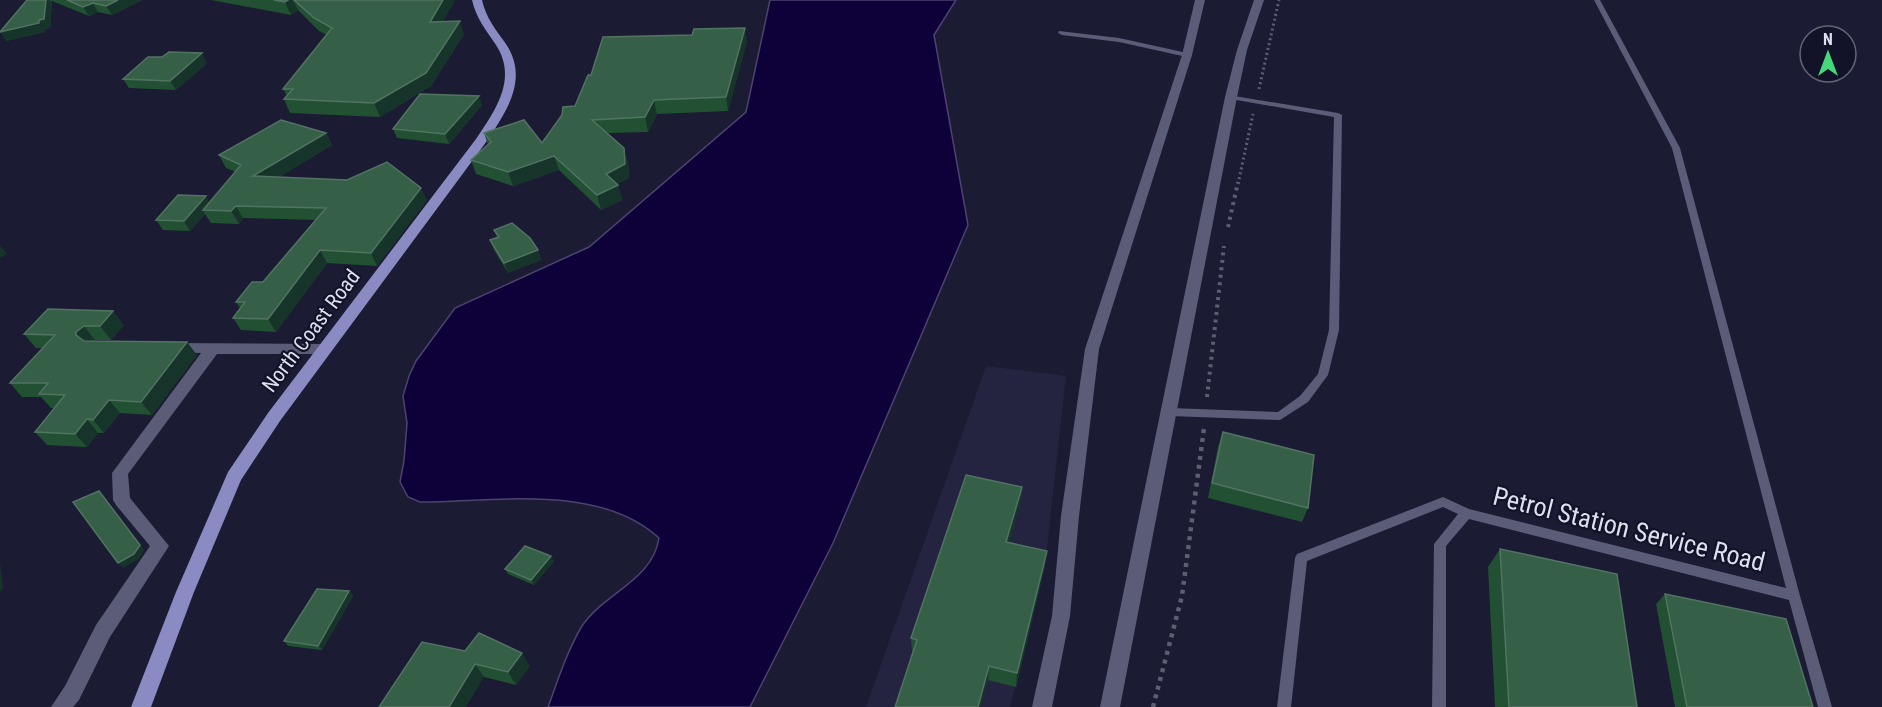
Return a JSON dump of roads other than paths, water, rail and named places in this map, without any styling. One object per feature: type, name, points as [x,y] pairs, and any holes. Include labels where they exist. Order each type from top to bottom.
[{"type":"main road","name":"North Coast Road","points":[[141,707],[185,592],[234,477],[274,417],[480,142],[498,116],[508,96],[512,73],[507,53],[485,25],[477,0]]},
{"type":"street","points":[[1042,707],[1061,616],[1070,516],[1092,349],[1187,55],[1200,0]]},
{"type":"street","points":[[1110,707],[1231,97],[1242,50],[1259,0]]},
{"type":"street","points":[[154,348],[324,349]]},
{"type":"street","points":[[62,707],[72,693],[103,631],[160,546],[122,500],[120,473],[212,349]]},
{"type":"lane","points":[[1597,0],[1676,148],[1825,707]]},
{"type":"lane","points":[[1062,33],[1119,40],[1187,55]]},
{"type":"lane","points":[[1170,412],[1280,416],[1304,399],[1323,375],[1334,330],[1338,115],[1231,97]]},
{"type":"lane","points":[[1284,707],[1301,558],[1443,502],[1467,513]]},
{"type":"lane","name":"Petrol Station Service Road","points":[[1439,707],[1440,544],[1467,513],[1794,596]]}]
